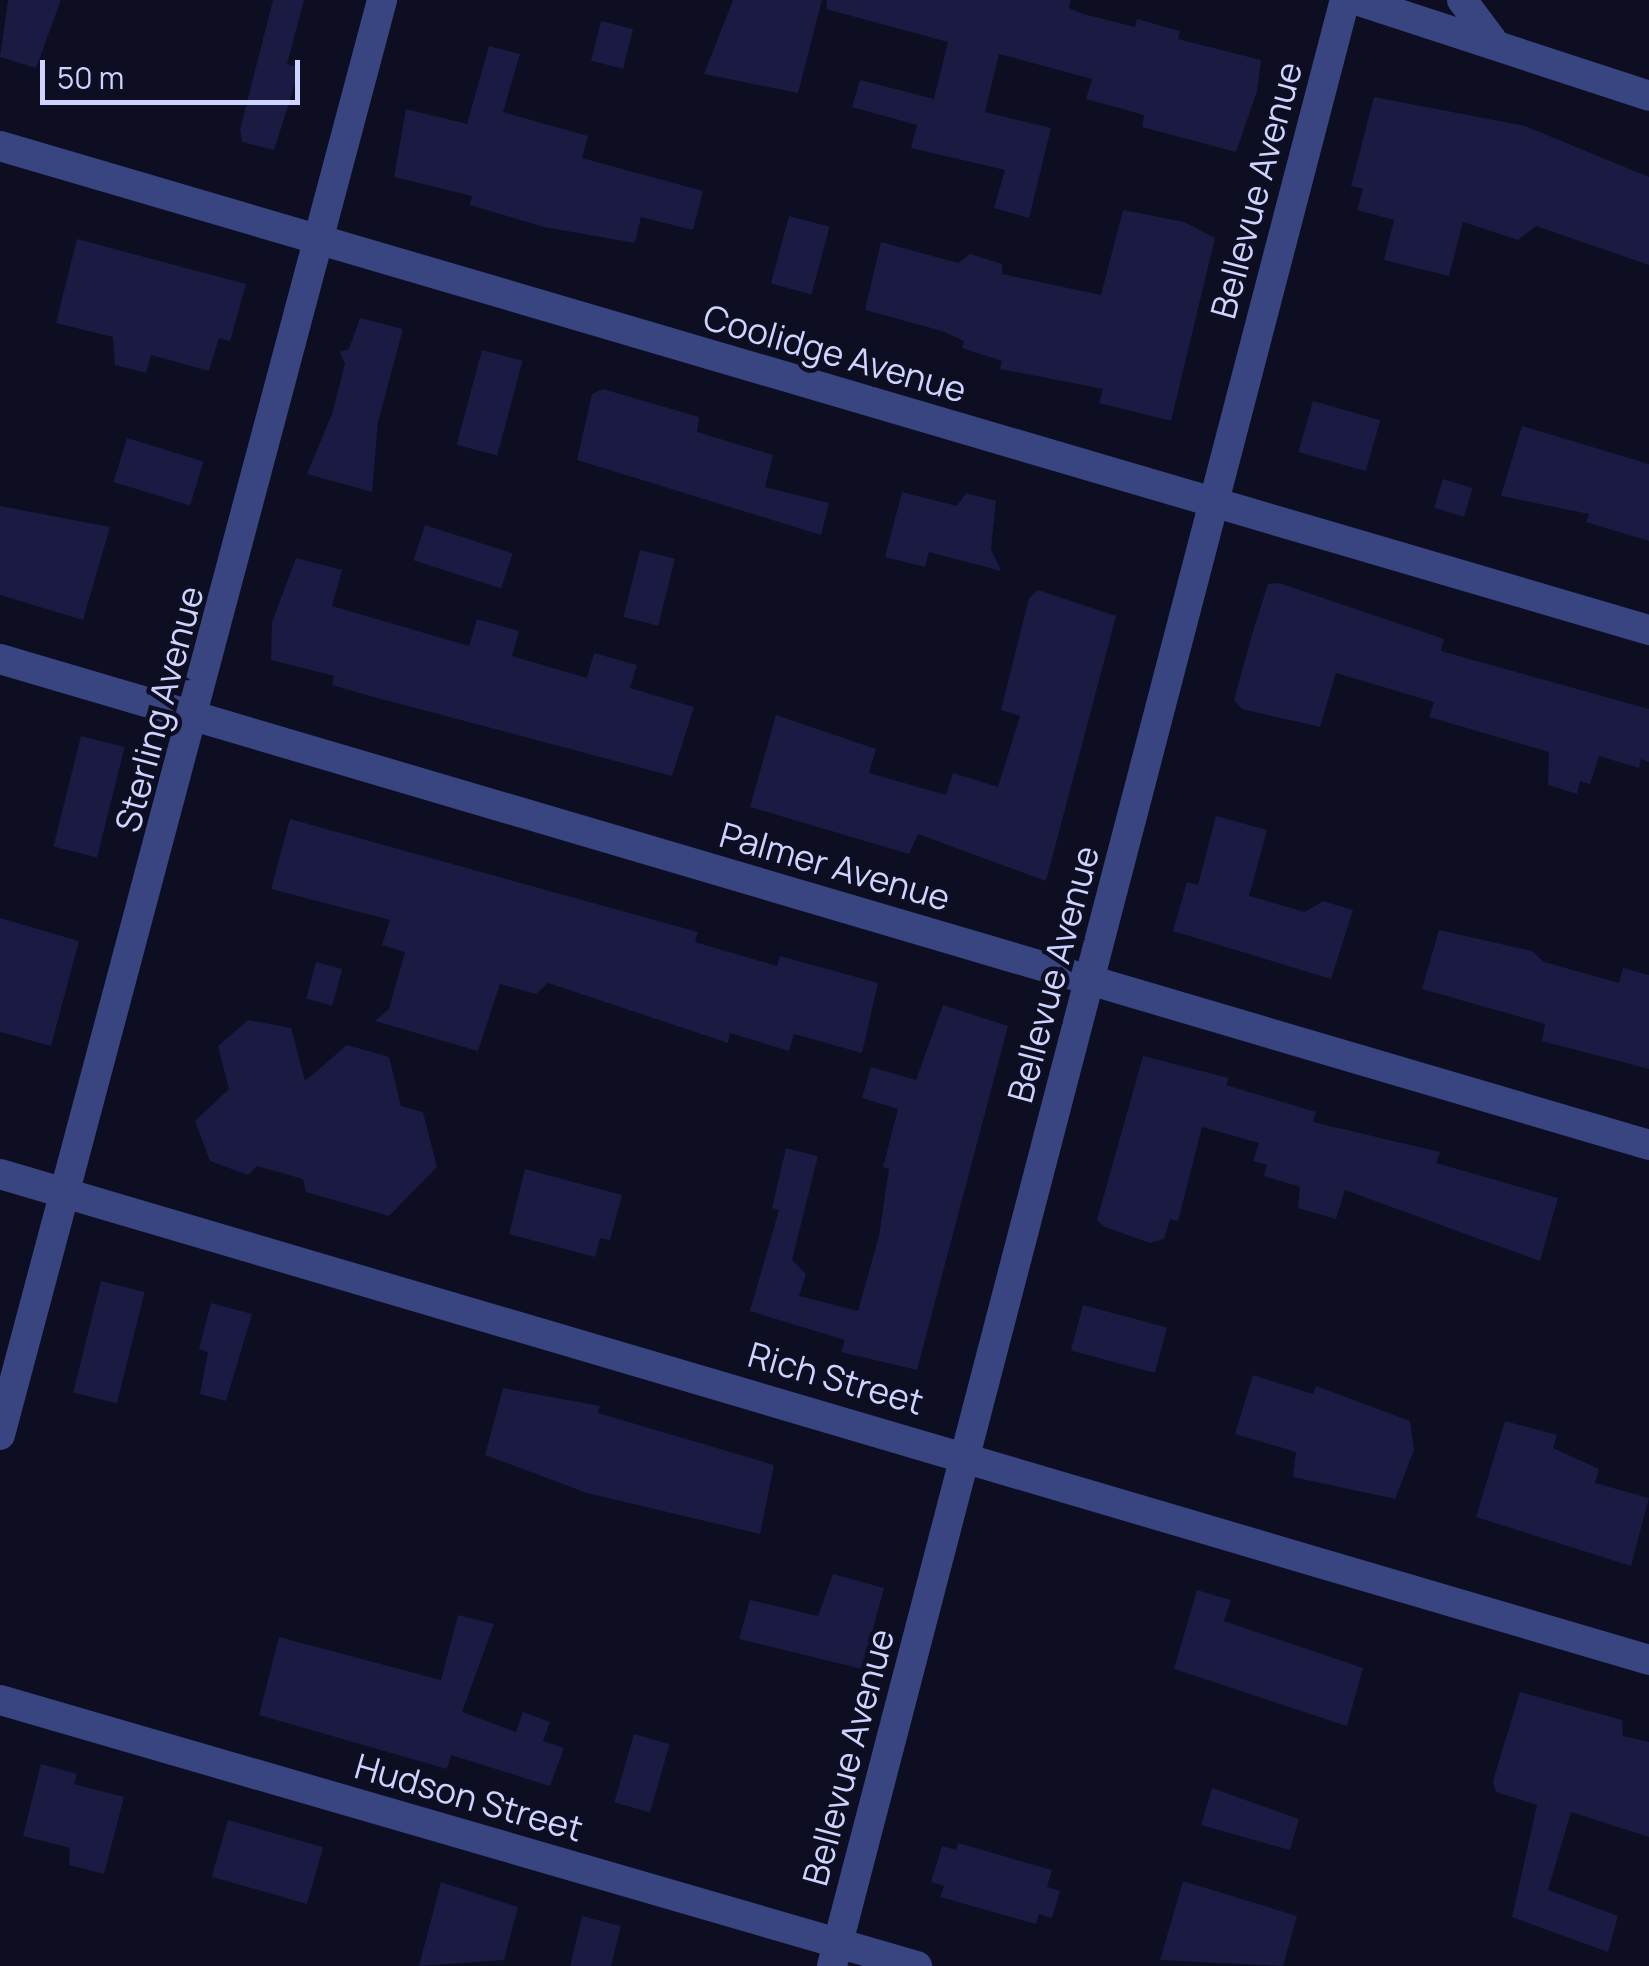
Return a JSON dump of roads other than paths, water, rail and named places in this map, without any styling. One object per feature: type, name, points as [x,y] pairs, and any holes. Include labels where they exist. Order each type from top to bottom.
[{"type":"street","name":"Sterling Avenue","points":[[0,1434],[197,717],[382,0]]},
{"type":"street","name":"Bellevue Avenue","points":[[835,1954],[1345,0]]},
{"type":"street","points":[[1356,0],[1492,40],[1649,96]]},
{"type":"street","points":[[1462,0],[1492,40]]},
{"type":"street","name":"Coolidge Avenue","points":[[0,146],[1649,630]]},
{"type":"street","name":"Palmer Avenue","points":[[0,659],[1649,1145]]},
{"type":"street","name":"Rich Street","points":[[0,1174],[966,1455],[1649,1660]]},
{"type":"street","name":"Hudson Street","points":[[0,1700],[835,1954],[918,1966]]}]
